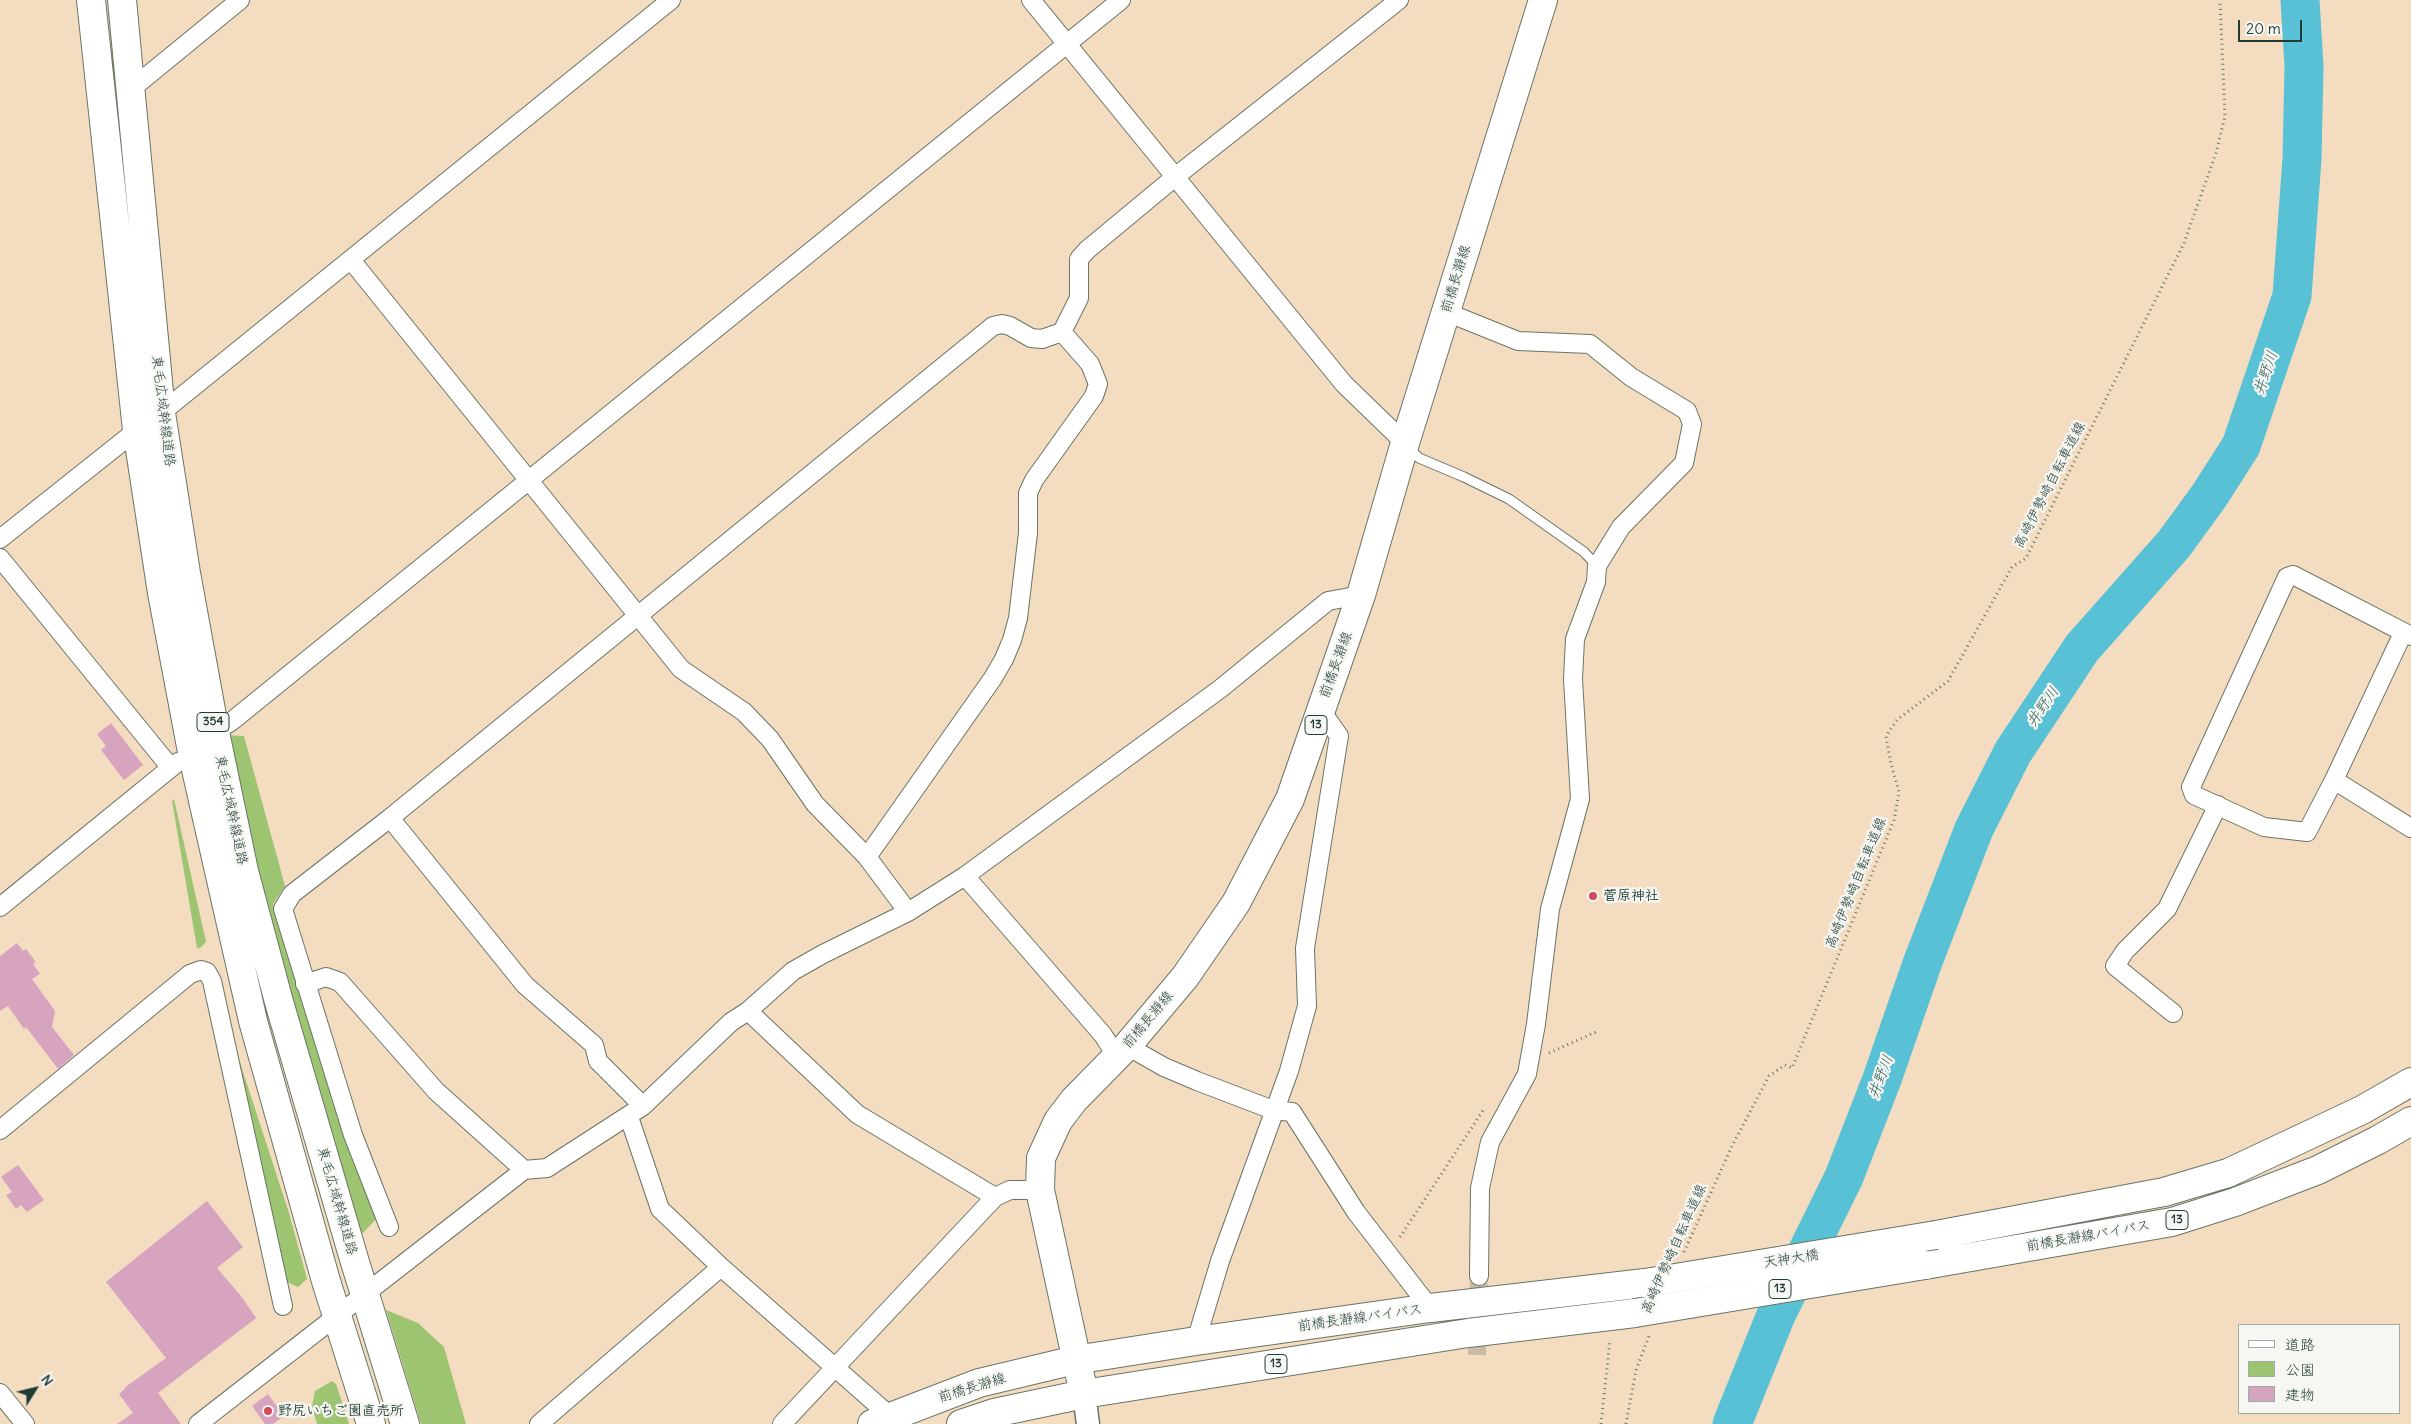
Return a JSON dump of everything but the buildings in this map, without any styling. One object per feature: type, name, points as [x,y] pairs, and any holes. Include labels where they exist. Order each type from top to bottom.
[{"type":"main road","name":"東毛広域幹線道路","points":[[91,0],[137,430],[162,593],[192,752],[253,1021],[337,1315],[371,1424]]},
{"type":"main road","name":"東毛広域幹線道路","points":[[122,0],[161,413],[186,573],[215,732],[244,871],[278,1002],[365,1295],[406,1424]]},
{"type":"main road","name":"前橋長瀞線","points":[[1084,1394],[1075,1360],[1040,1190],[1041,1158],[1058,1121],[1074,1100],[1122,1051],[1184,977],[1236,903],[1290,800],[1306,760],[1320,709],[1361,594],[1405,443],[1543,0]]},
{"type":"main road","name":"前橋長瀞線バイパス","points":[[1936,1235],[2164,1192],[2228,1173],[2354,1114],[2411,1082]]},
{"type":"main road","name":"前橋長瀞線バイパス","points":[[1925,1265],[2172,1222],[2234,1202],[2318,1170],[2411,1121]]},
{"type":"main road","name":"天神大橋","points":[[1645,1283],[1936,1235]]},
{"type":"main road","name":"天神大橋","points":[[1643,1320],[1925,1265]]},
{"type":"main road","name":"前橋長瀞線バイパス","points":[[1075,1360],[1430,1308],[1645,1283]]},
{"type":"main road","name":"13","points":[[962,1424],[994,1413],[1084,1394],[1460,1335],[1643,1320]]},
{"type":"main road","name":"前橋長瀞線","points":[[881,1420],[979,1384],[1075,1360]]},
{"type":"street","points":[[130,90],[240,0]]},
{"type":"street","points":[[161,413],[671,0]]},
{"type":"street","points":[[1031,0],[1344,384],[1405,443]]},
{"type":"street","points":[[215,732],[232,721],[528,482],[1121,0]]},
{"type":"street","points":[[389,1227],[354,1135],[283,909],[292,894],[390,818],[993,326],[1002,324],[1010,326],[1031,338],[1042,339],[1062,332],[1079,298],[1079,259],[1087,250],[1174,177],[1399,0]]},
{"type":"street","points":[[351,260],[681,670],[744,712],[770,739],[815,804],[867,857],[908,912]]},
{"type":"street","points":[[1446,312],[1518,341],[1590,344],[1631,377],[1687,411],[1692,424],[1684,463],[1620,527],[1597,566],[1596,582],[1575,639],[1573,679],[1580,799],[1550,909],[1536,1024],[1527,1074],[1490,1142],[1480,1188],[1479,1276]]},
{"type":"street","points":[[867,857],[992,678],[1004,659],[1012,640],[1018,618],[1028,533],[1028,494],[1034,480],[1094,396],[1098,384],[1090,364],[1062,332]]},
{"type":"street","points":[[0,539],[137,430]]},
{"type":"street","points":[[0,558],[170,768]]},
{"type":"street","points":[[2293,575],[2407,635],[2307,832],[2264,827],[2194,795],[2191,787],[2287,577],[2293,575]]},
{"type":"street","points":[[198,1424],[524,1170],[547,1168],[644,1106],[731,1022],[748,1011],[793,971],[908,912],[965,876],[1220,689],[1328,601],[1361,594]]},
{"type":"street","points":[[1196,1341],[1220,1261],[1273,1110],[1289,1071],[1307,1006],[1305,948],[1340,736],[1320,709]]},
{"type":"street","points":[[0,907],[192,752]]},
{"type":"street","points":[[2334,780],[2411,828]]},
{"type":"street","points":[[2174,1013],[2116,966],[2125,950],[2167,909],[2218,805]]},
{"type":"street","points":[[390,818],[525,985],[594,1044],[598,1061],[644,1106]]},
{"type":"street","points":[[965,876],[1103,1035],[1122,1051],[1273,1110],[1292,1112],[1356,1212],[1430,1308]]},
{"type":"street","points":[[0,1130],[190,974],[201,970],[206,972],[212,981],[282,1306]]},
{"type":"street","points":[[305,984],[326,977],[340,982],[436,1091],[524,1170]]},
{"type":"street","points":[[748,1011],[857,1114],[995,1197]]},
{"type":"street","points":[[629,1116],[660,1209],[721,1267],[835,1369],[881,1420]]},
{"type":"street","points":[[782,1424],[995,1197],[1010,1190],[1040,1190]]},
{"type":"street","points":[[539,1424],[721,1267]]},
{"type":"street","points":[[0,1393],[25,1424]]},
{"type":"street","points":[[1084,1394],[1088,1424]]},
{"type":"lane","points":[[1405,443],[1419,458],[1509,499],[1584,552],[1597,566]]},
{"type":"path","name":"高崎伊勢崎自転車道線","points":[[1682,1256],[1732,1146],[1769,1076],[1785,1066],[1792,1068],[1892,827],[1899,792],[1886,736],[1897,720],[1948,681],[2012,567],[2026,558],[2184,243],[2216,153],[2225,116],[2220,0]]},
{"type":"path","name":"高崎伊勢崎自転車道線","points":[[1626,1424],[1643,1320]]},
{"type":"path","points":[[1601,1424],[1610,1339]]},
{"type":"green space","points":[[227,735],[244,736],[285,886],[273,904],[380,1215],[360,1236],[261,889]]},
{"type":"green space","points":[[174,799],[206,942],[200,948],[197,948],[172,801]]},
{"type":"green space","points":[[233,1041],[289,1213],[307,1279],[298,1287],[284,1281]]},
{"type":"green space","points":[[386,1310],[418,1323],[444,1347],[466,1424],[421,1424]]},
{"type":"green space","points":[[332,1381],[336,1384],[349,1424],[317,1424],[312,1406],[315,1391]]},
{"type":"waterway","name":"井野川","points":[[1732,1424],[1776,1315],[1844,1177],[1974,829],[2013,752],[2082,648],[2174,544],[2209,496],[2241,446],[2292,296],[2302,159],[2304,66],[2300,0]]},
{"type":"tunnel","points":[[1477,1355],[1479,1276]]},
{"type":"place","name":"菅原神社","points":[[1593,896]]},
{"type":"place","name":"野尻いちご園直売所","points":[[268,1411]]}]
